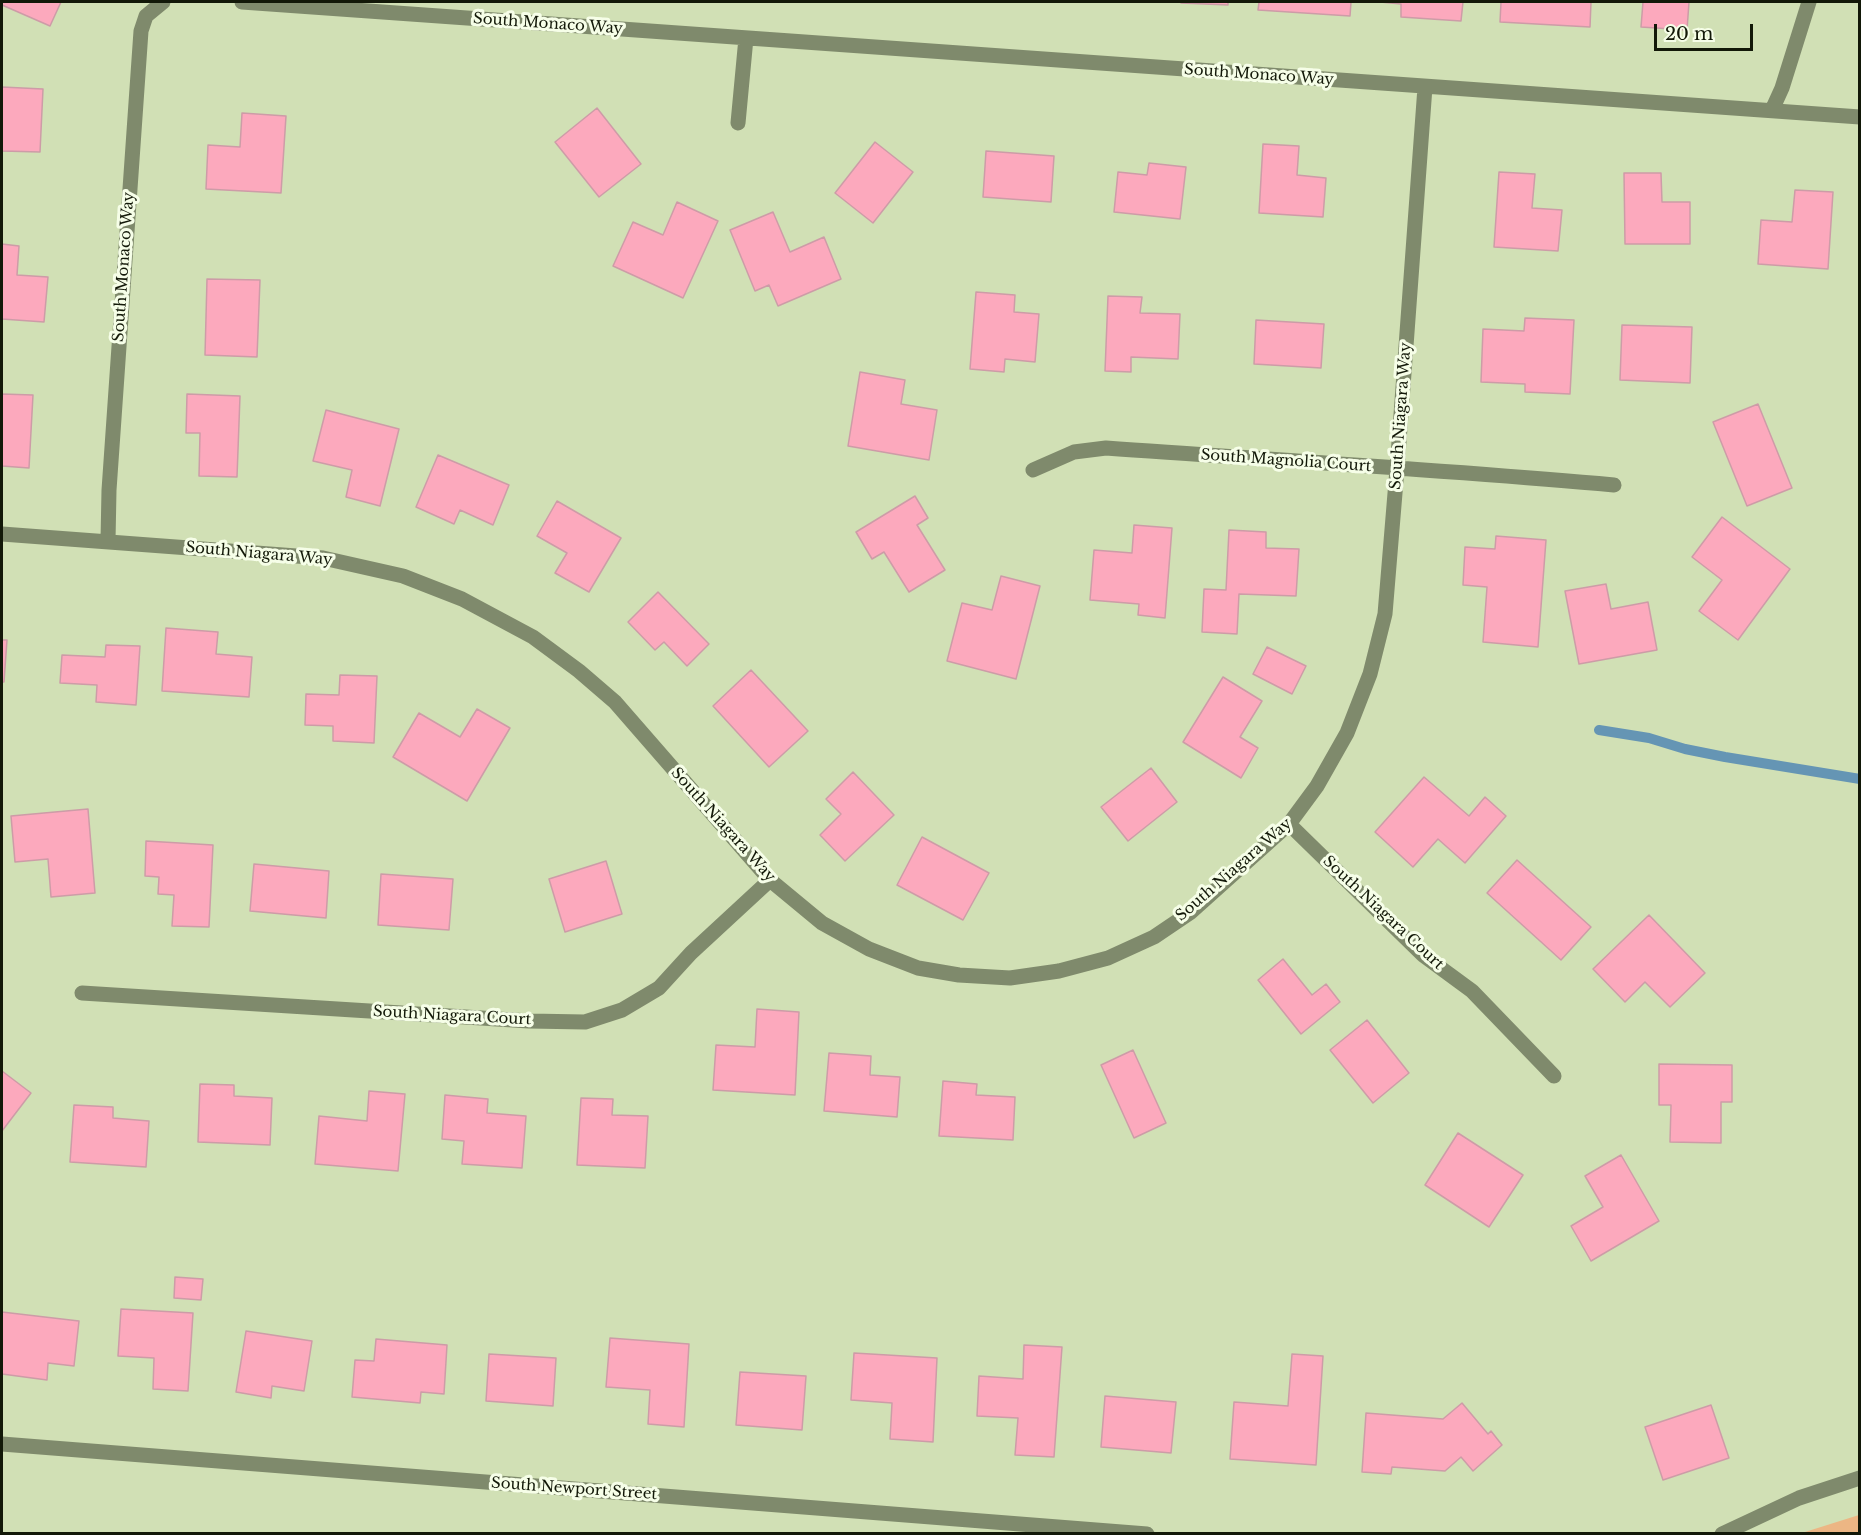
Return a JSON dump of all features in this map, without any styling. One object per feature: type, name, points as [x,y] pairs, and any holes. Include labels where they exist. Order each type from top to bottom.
[{"type":"street","name":"South Monaco Way","points":[[108,541],[109,490],[141,31],[146,16],[163,2]]},
{"type":"street","name":"South Monaco Way","points":[[242,2],[1860,117]]},
{"type":"street","points":[[1772,110],[1782,88],[1809,2]]},
{"type":"street","points":[[738,123],[746,38]]},
{"type":"street","name":"South Niagara Way","points":[[2,534],[323,558],[403,576],[462,599],[532,637],[579,671],[615,702],[770,880],[822,923],[868,949],[918,968],[959,975],[1010,978],[1059,971],[1108,958],[1154,937],[1191,912],[1289,824],[1317,786],[1347,733],[1370,674],[1385,614],[1425,87]]},
{"type":"street","name":"South Magnolia Court","points":[[1033,470],[1074,452],[1106,448],[1397,469],[1460,471],[1614,485]]},
{"type":"street","name":"South Niagara Court","points":[[1289,824],[1423,955],[1472,992],[1554,1076]]},
{"type":"street","name":"South Niagara Court","points":[[82,993],[529,1021],[585,1022],[622,1010],[659,988],[691,953],[770,880]]},
{"type":"street","name":"South Newport Street","points":[[2,1444],[1147,1533]]},
{"type":"street","points":[[1722,1533],[1800,1498],[1860,1478]]},
{"type":"shaded area","points":[[1859,1515],[1859,1533],[1802,1533],[1805,1532]]},
{"type":"building","points":[[2,2],[61,2],[50,26],[2,5]]},
{"type":"building","points":[[1228,2],[1228,5],[1181,3]]},
{"type":"building","points":[[1259,2],[1351,2],[1350,16],[1258,10]]},
{"type":"building","points":[[1380,2],[1463,2],[1461,21],[1401,17],[1401,4]]},
{"type":"building","points":[[1501,2],[1591,2],[1590,27],[1500,22]]},
{"type":"building","points":[[1643,2],[1689,2],[1687,30],[1641,27]]},
{"type":"building","points":[[2,87],[43,89],[40,152],[2,151]]},
{"type":"building","points":[[597,108],[641,164],[599,197],[555,142]]},
{"type":"building","points":[[242,113],[286,116],[281,193],[206,189],[208,145],[240,147]]},
{"type":"building","points":[[875,142],[913,172],[873,223],[835,193]]},
{"type":"building","points":[[1263,144],[1299,146],[1297,175],[1326,178],[1323,217],[1259,213]]},
{"type":"building","points":[[986,151],[1054,156],[1051,202],[983,197]]},
{"type":"building","points":[[1149,163],[1186,167],[1180,219],[1114,212],[1118,172],[1147,175]]},
{"type":"building","points":[[1499,172],[1535,174],[1532,208],[1562,210],[1558,251],[1494,247]]},
{"type":"building","points":[[1624,173],[1661,173],[1662,202],[1690,202],[1690,244],[1625,244]]},
{"type":"building","points":[[1795,190],[1833,192],[1828,269],[1758,264],[1761,220],[1792,222]]},
{"type":"building","points":[[677,202],[718,221],[683,298],[613,266],[633,222],[663,235]]},
{"type":"building","points":[[773,212],[790,252],[824,237],[841,279],[778,306],[769,285],[755,291],[730,230]]},
{"type":"building","points":[[2,244],[19,246],[17,275],[48,277],[44,322],[2,319]]},
{"type":"building","points":[[207,279],[260,280],[257,357],[205,355]]},
{"type":"building","points":[[976,292],[1015,295],[1014,312],[1039,314],[1035,362],[1005,359],[1004,372],[970,369]]},
{"type":"building","points":[[1108,296],[1142,297],[1140,313],[1180,314],[1178,359],[1131,357],[1131,372],[1105,371]]},
{"type":"building","points":[[1525,318],[1574,320],[1570,394],[1525,392],[1525,384],[1481,382],[1483,329],[1524,331]]},
{"type":"building","points":[[1256,320],[1324,324],[1321,368],[1254,364]]},
{"type":"building","points":[[1622,325],[1692,327],[1690,383],[1620,380]]},
{"type":"building","points":[[860,372],[905,380],[901,404],[937,410],[929,460],[848,446]]},
{"type":"building","points":[[2,394],[33,395],[29,468],[2,466]]},
{"type":"building","points":[[187,394],[240,396],[237,477],[199,476],[200,433],[186,433]]},
{"type":"building","points":[[1758,404],[1792,488],[1747,506],[1713,422]]},
{"type":"building","points":[[326,410],[399,429],[380,506],[346,497],[352,470],[313,461]]},
{"type":"building","points":[[438,455],[509,485],[493,525],[460,510],[454,524],[416,507]]},
{"type":"building","points":[[915,496],[928,518],[917,525],[945,570],[909,592],[884,552],[872,559],[856,532]]},
{"type":"building","points":[[557,501],[621,538],[589,592],[555,573],[567,553],[537,536]]},
{"type":"building","points":[[1722,517],[1790,569],[1738,640],[1699,611],[1722,580],[1692,557]]},
{"type":"building","points":[[1134,525],[1172,528],[1165,618],[1138,615],[1139,604],[1090,600],[1094,550],[1132,553]]},
{"type":"building","points":[[1229,530],[1266,532],[1266,548],[1299,549],[1296,596],[1239,594],[1237,634],[1202,632],[1204,589],[1226,590]]},
{"type":"building","points":[[1496,536],[1546,540],[1538,647],[1483,642],[1487,587],[1463,585],[1465,547],[1495,549]]},
{"type":"building","points":[[1001,576],[1040,586],[1016,679],[947,661],[962,603],[992,610]]},
{"type":"building","points":[[1606,584],[1611,609],[1648,602],[1657,650],[1579,664],[1565,591]]},
{"type":"building","points":[[658,592],[709,644],[687,666],[664,642],[655,650],[628,622]]},
{"type":"building","points":[[166,628],[218,632],[216,654],[252,657],[249,697],[162,691]]},
{"type":"building","points":[[2,640],[7,640],[4,682],[2,682]]},
{"type":"building","points":[[106,645],[140,646],[136,705],[96,702],[97,685],[60,683],[62,655],[105,657]]},
{"type":"building","points":[[1267,647],[1306,666],[1292,694],[1253,674]]},
{"type":"building","points":[[751,670],[808,731],[769,767],[713,706]]},
{"type":"building","points":[[340,675],[377,676],[374,743],[333,741],[333,726],[305,725],[306,694],[339,695]]},
{"type":"building","points":[[1223,677],[1262,701],[1240,737],[1258,748],[1241,778],[1183,742]]},
{"type":"building","points":[[477,709],[510,728],[467,801],[393,757],[419,713],[460,737]]},
{"type":"building","points":[[1151,768],[1177,802],[1128,841],[1101,807]]},
{"type":"building","points":[[853,772],[894,815],[845,861],[820,835],[841,814],[826,799]]},
{"type":"building","points":[[1424,777],[1469,816],[1485,797],[1506,816],[1465,863],[1438,839],[1413,867],[1375,832]]},
{"type":"building","points":[[88,809],[95,893],[51,897],[48,859],[15,862],[11,816]]},
{"type":"building","points":[[922,837],[989,873],[963,920],[897,885]]},
{"type":"building","points":[[146,841],[213,845],[209,927],[172,926],[174,895],[158,894],[159,877],[145,876]]},
{"type":"building","points":[[1517,860],[1591,927],[1561,960],[1487,893]]},
{"type":"building","points":[[606,861],[622,914],[565,932],[549,879]]},
{"type":"building","points":[[254,864],[329,871],[326,918],[250,911]]},
{"type":"building","points":[[381,874],[453,879],[449,930],[378,925]]},
{"type":"building","points":[[1649,915],[1705,973],[1670,1007],[1645,982],[1625,1002],[1593,969]]},
{"type":"building","points":[[1283,959],[1312,995],[1326,984],[1340,1002],[1301,1034],[1258,980]]},
{"type":"building","points":[[757,1009],[799,1012],[795,1095],[713,1090],[716,1045],[755,1047]]},
{"type":"building","points":[[1367,1020],[1409,1073],[1373,1103],[1330,1050]]},
{"type":"building","points":[[1133,1050],[1166,1123],[1134,1138],[1101,1065]]},
{"type":"building","points":[[829,1053],[871,1056],[870,1075],[900,1077],[897,1117],[824,1111]]},
{"type":"building","points":[[1659,1064],[1732,1065],[1732,1102],[1721,1102],[1721,1143],[1670,1142],[1671,1105],[1659,1105]]},
{"type":"building","points":[[2,1071],[31,1093],[2,1131]]},
{"type":"building","points":[[943,1081],[977,1084],[976,1095],[1015,1097],[1013,1140],[939,1136]]},
{"type":"building","points":[[200,1084],[234,1085],[234,1096],[272,1098],[270,1145],[198,1142]]},
{"type":"building","points":[[369,1091],[405,1094],[398,1171],[315,1164],[319,1116],[367,1121]]},
{"type":"building","points":[[445,1095],[488,1099],[487,1113],[526,1116],[522,1168],[462,1164],[464,1141],[442,1139]]},
{"type":"building","points":[[581,1098],[613,1099],[612,1115],[648,1116],[645,1168],[577,1165]]},
{"type":"building","points":[[74,1105],[113,1107],[113,1118],[149,1121],[146,1167],[70,1162]]},
{"type":"building","points":[[1458,1133],[1523,1175],[1489,1227],[1425,1185]]},
{"type":"building","points":[[1621,1155],[1659,1221],[1591,1261],[1571,1226],[1603,1207],[1585,1176]]},
{"type":"building","points":[[175,1277],[203,1279],[201,1300],[174,1298]]},
{"type":"building","points":[[121,1309],[193,1313],[188,1391],[153,1389],[154,1358],[118,1356]]},
{"type":"building","points":[[2,1312],[79,1321],[74,1366],[48,1363],[47,1380],[2,1374]]},
{"type":"building","points":[[246,1331],[312,1341],[304,1391],[272,1386],[271,1398],[236,1392]]},
{"type":"building","points":[[610,1338],[689,1344],[684,1427],[648,1424],[650,1390],[606,1387]]},
{"type":"building","points":[[376,1339],[447,1345],[444,1394],[421,1392],[420,1403],[352,1397],[355,1360],[374,1361]]},
{"type":"building","points":[[1024,1345],[1062,1347],[1054,1457],[1015,1455],[1018,1418],[977,1416],[979,1376],[1023,1379]]},
{"type":"building","points":[[854,1353],[937,1358],[933,1442],[890,1439],[892,1403],[851,1400]]},
{"type":"building","points":[[489,1354],[556,1358],[553,1406],[486,1401]]},
{"type":"building","points":[[1292,1354],[1323,1356],[1316,1465],[1230,1459],[1234,1402],[1288,1406]]},
{"type":"building","points":[[740,1372],[806,1376],[802,1430],[736,1425]]},
{"type":"building","points":[[1105,1396],[1176,1402],[1171,1453],[1101,1447]]},
{"type":"building","points":[[1462,1403],[1488,1434],[1491,1431],[1502,1445],[1473,1471],[1461,1457],[1445,1471],[1392,1467],[1391,1474],[1362,1472],[1366,1413],[1443,1419]]},
{"type":"building","points":[[1711,1405],[1729,1458],[1663,1480],[1645,1427]]},
{"type":"waterway","points":[[1599,730],[1649,738],[1685,749],[1725,757],[1860,779]]}]
